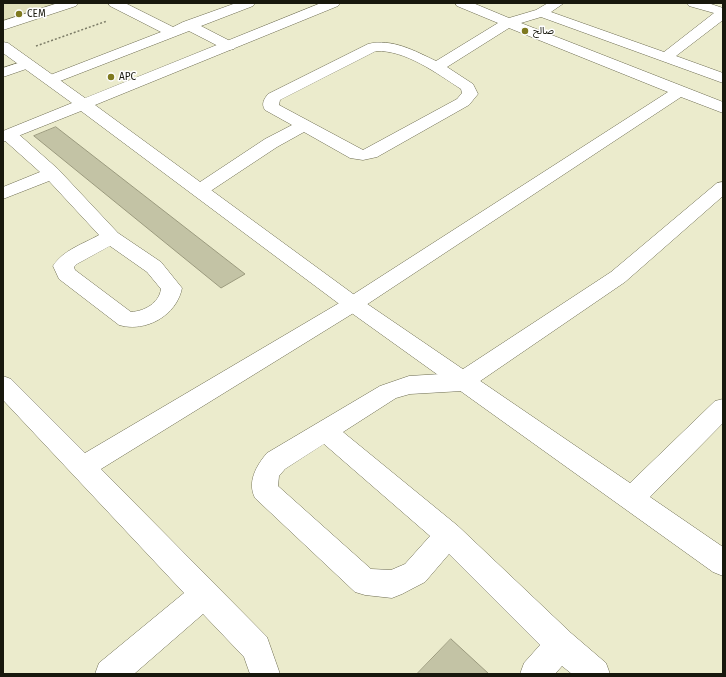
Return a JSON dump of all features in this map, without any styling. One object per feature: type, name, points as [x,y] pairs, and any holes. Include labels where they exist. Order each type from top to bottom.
[{"type":"street","points":[[3,26],[71,3]]},
{"type":"street","points":[[116,3],[171,32]]},
{"type":"street","points":[[50,80],[188,25],[248,3]]},
{"type":"street","points":[[111,237],[70,259],[63,266],[66,274],[127,320],[138,320],[149,316],[169,301],[172,295],[172,288],[154,267],[111,237],[52,173],[6,136],[334,3]]},
{"type":"street","points":[[462,3],[508,23],[723,108]]},
{"type":"street","points":[[437,67],[508,23],[541,13],[557,3]]},
{"type":"street","points":[[694,3],[723,12]]},
{"type":"street","points":[[665,58],[723,12]]},
{"type":"street","points":[[541,13],[723,78]]},
{"type":"street","points":[[188,25],[229,46]]},
{"type":"street","points":[[384,46],[395,48],[437,67],[468,87],[470,94],[463,102],[371,153],[363,155],[356,154],[304,125],[271,107],[271,101],[274,97],[373,47],[384,46]]},
{"type":"street","points":[[3,73],[14,55],[200,190],[353,304],[462,382],[632,498],[723,564]]},
{"type":"street","points":[[83,467],[353,304],[679,91]]},
{"type":"street","points":[[200,190],[272,143],[304,125]]},
{"type":"street","points":[[3,194],[52,173]]},
{"type":"street","points":[[448,535],[415,573],[392,584],[365,582],[264,490],[267,472],[276,461],[388,392],[409,385],[462,382],[618,277],[723,187]]},
{"type":"street","points":[[3,385],[256,648],[265,674]]},
{"type":"street","points":[[632,498],[723,408]]},
{"type":"street","points":[[325,431],[448,535],[560,644],[595,674]]},
{"type":"street","points":[[110,674],[204,594]]},
{"type":"street","points":[[535,674],[560,644]]},
{"type":"path","points":[[14,55],[132,12]]},
{"type":"shaded area","name":"CEM","points":[[3,3],[67,3],[3,25]]},
{"type":"building","points":[[56,127],[245,274],[221,288],[34,136]]},
{"type":"building","points":[[451,639],[489,674],[417,674]]},
{"type":"place","name":"CEM","points":[[19,14]]},
{"type":"place","name":"صالح","points":[[525,31]]},
{"type":"place","name":"APC","points":[[111,77]]}]
